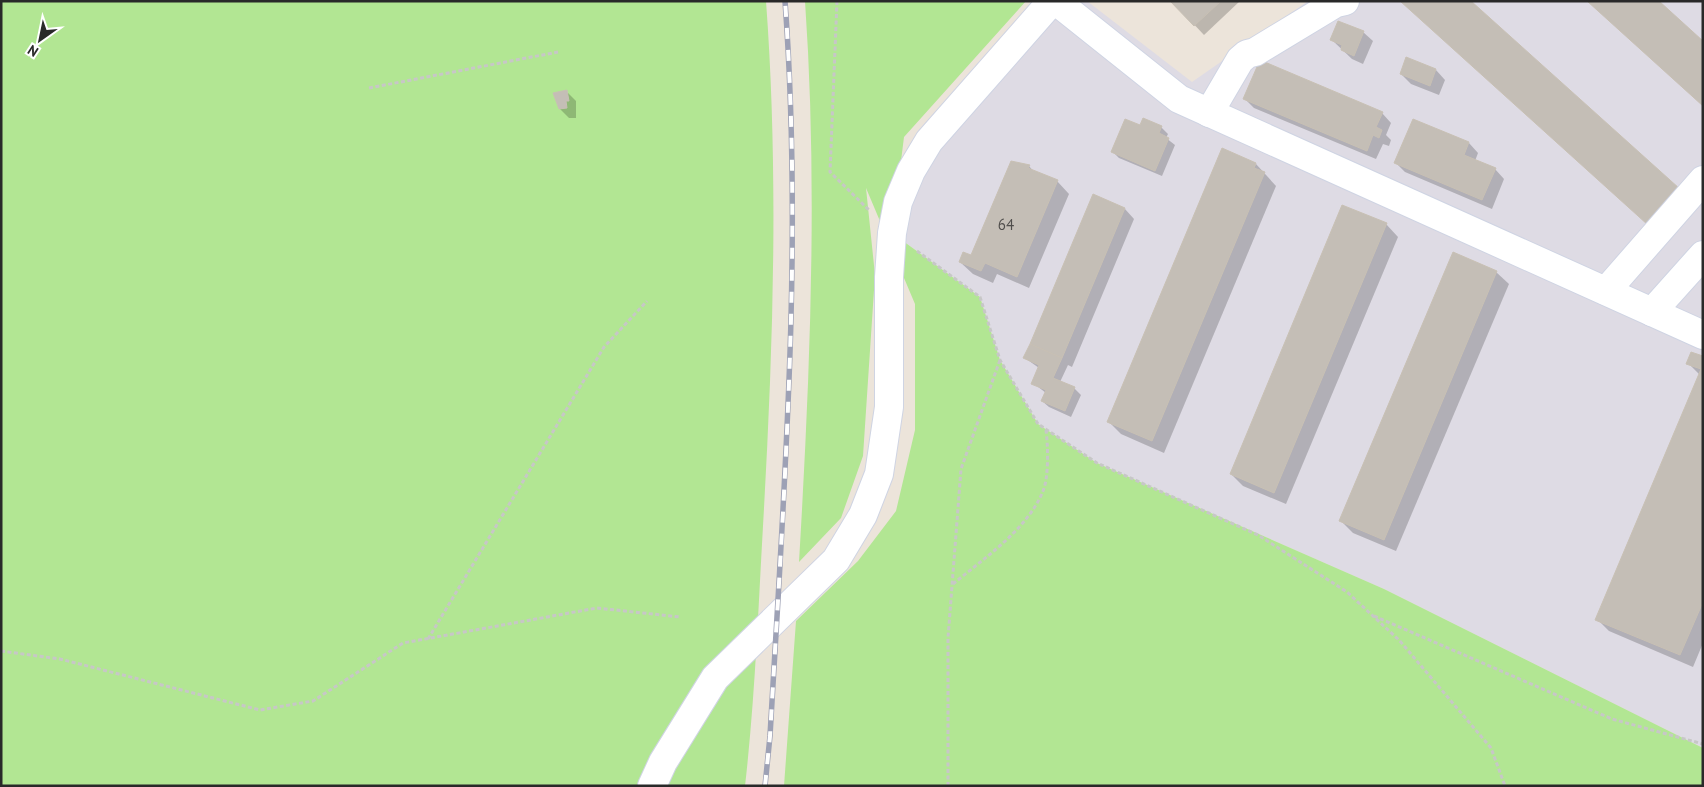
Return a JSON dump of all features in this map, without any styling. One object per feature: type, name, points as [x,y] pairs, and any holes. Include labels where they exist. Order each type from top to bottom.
[{"type":"street","points":[[652,786],[664,762],[715,678],[836,560],[863,515],[879,474],[888,407],[889,277],[892,233],[898,202],[911,171],[929,141],[1052,1]]},
{"type":"street","points":[[1056,1],[1179,100],[1703,335]]},
{"type":"street","points":[[1209,113],[1240,60],[1247,54],[1255,52],[1336,3],[1345,1]]},
{"type":"street","points":[[1606,291],[1703,180]]},
{"type":"street","points":[[1652,312],[1703,255]]},
{"type":"path","points":[[837,1],[830,172],[892,233],[980,297],[1000,360],[1038,424],[1097,463],[1258,535],[1347,592],[1399,640],[1491,748],[1505,786]]},
{"type":"path","points":[[369,88],[558,52]]},
{"type":"path","points":[[428,639],[604,347],[647,301]]},
{"type":"path","points":[[948,786],[948,638],[961,470],[1000,360]]},
{"type":"path","points":[[952,585],[1021,526],[1044,491],[1048,443],[1046,430]]},
{"type":"path","points":[[1,651],[60,659],[260,710],[313,701],[402,643],[597,608],[680,617]]},
{"type":"path","points":[[1372,614],[1612,719],[1703,744]]},
{"type":"shaded area","points":[[1070,1],[1087,1],[1192,82],[1308,1],[1703,1],[1703,748],[1384,589],[1097,463],[1038,424],[1000,360],[980,297],[892,233],[936,143]]},
{"type":"green space","points":[[1,1],[766,1],[772,132],[772,329],[756,656],[745,786],[1,786]]},
{"type":"green space","points":[[805,1],[1026,1],[904,137],[892,233],[980,297],[1000,360],[1038,424],[1097,463],[1384,589],[1703,748],[1703,786],[784,786],[796,621],[858,561],[896,511],[915,430],[915,304],[866,188],[875,275],[863,456],[841,518],[799,562],[809,352],[812,211],[809,71]]},
{"type":"building","points":[[1170,1],[1221,1],[1194,26]]},
{"type":"building","points":[[1400,1],[1471,1],[1680,189],[1648,225]]},
{"type":"building","points":[[1587,1],[1659,1],[1703,41],[1703,106]]},
{"type":"building","points":[[1338,21],[1364,31],[1354,56],[1341,50],[1342,45],[1330,40]]},
{"type":"building","points":[[1406,57],[1436,69],[1430,86],[1400,74]]},
{"type":"building","points":[[1260,60],[1383,112],[1376,127],[1382,130],[1379,138],[1373,135],[1367,151],[1243,99]]},
{"type":"building","points":[[567,90],[569,101],[566,101],[567,108],[559,109],[553,93]]},
{"type":"building","points":[[1143,118],[1162,126],[1159,133],[1169,138],[1155,171],[1111,152],[1125,119],[1140,125]]},
{"type":"building","points":[[1413,119],[1469,142],[1464,155],[1496,168],[1482,200],[1394,163]]},
{"type":"building","points":[[1222,148],[1256,163],[1254,168],[1265,172],[1152,441],[1107,422]]},
{"type":"building","points":[[1011,161],[1030,165],[1028,168],[1058,180],[1017,277],[985,263],[981,271],[959,262],[963,252],[971,255]]},
{"type":"building","points":[[1093,194],[1125,208],[1062,358],[1030,344]]},
{"type":"building","points":[[1342,205],[1387,223],[1274,493],[1230,474]]},
{"type":"building","points":[[1453,252],[1497,271],[1384,540],[1339,521]]},
{"type":"building","points":[[1030,344],[1062,358],[1053,378],[1075,387],[1065,411],[1041,401],[1046,390],[1031,384],[1039,365],[1023,358]]},
{"type":"building","points":[[1691,352],[1703,356],[1703,602],[1680,655],[1595,620],[1701,369],[1686,364]]},
{"type":"railway","points":[[765,786],[770,736],[790,369],[792,185],[785,1]]}]
